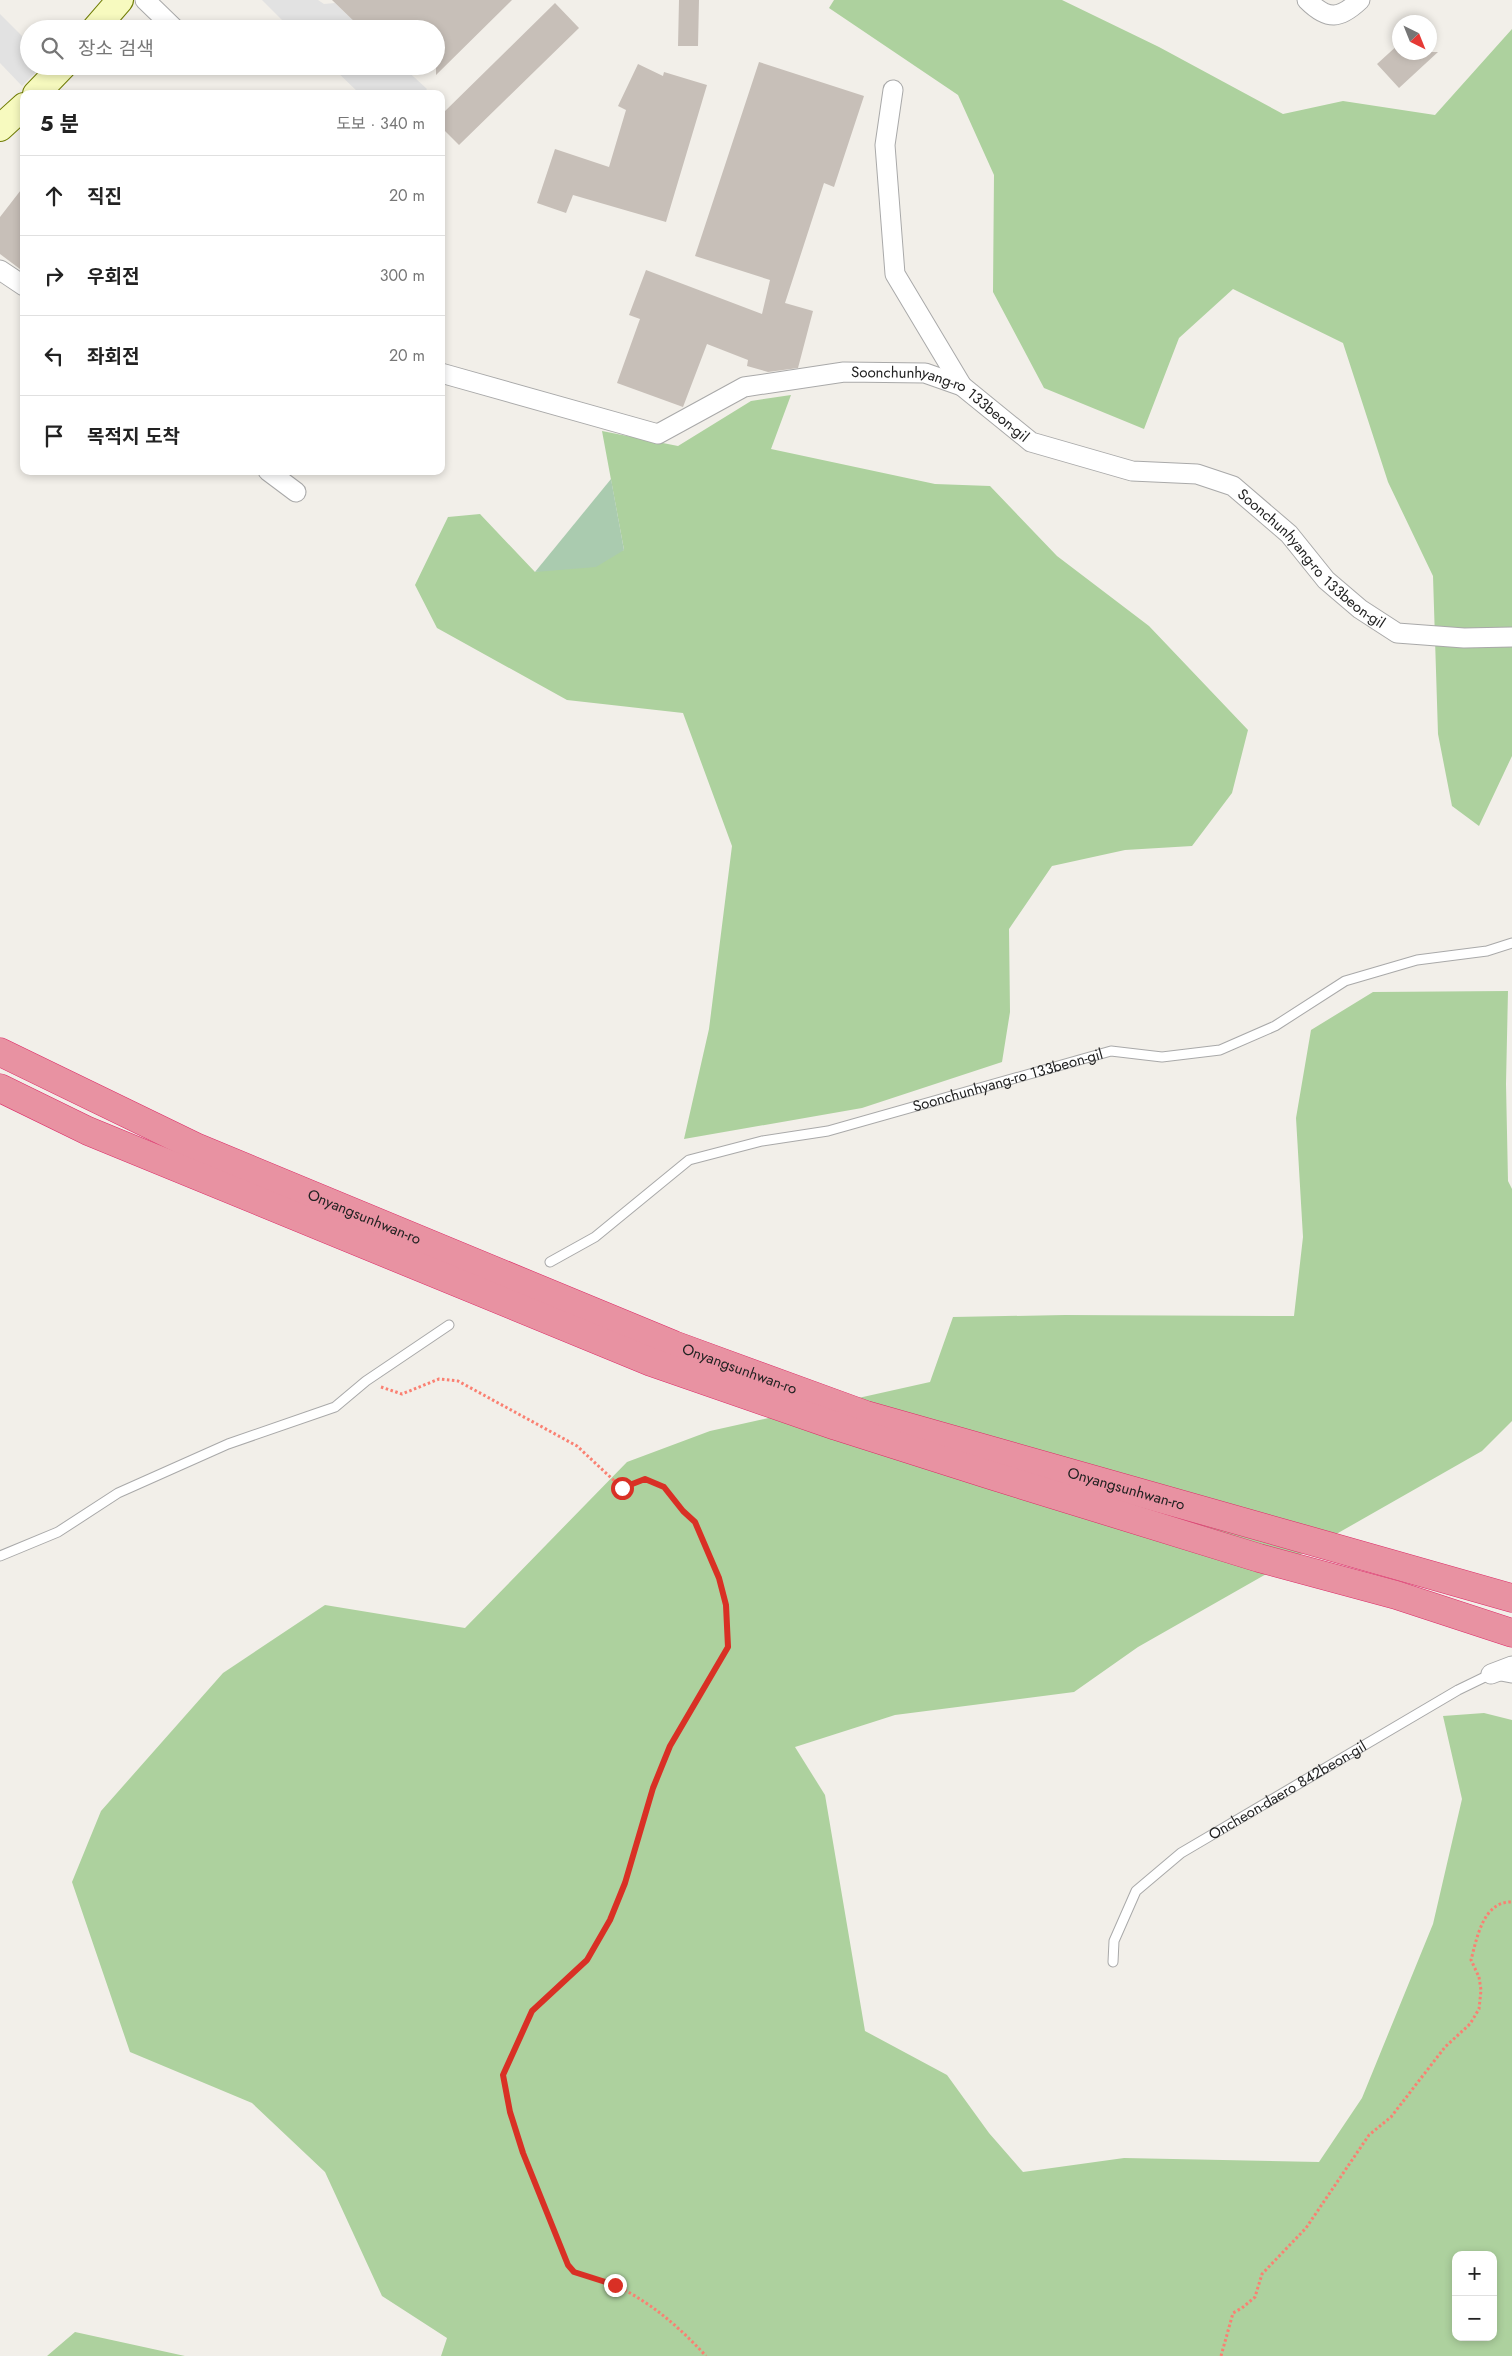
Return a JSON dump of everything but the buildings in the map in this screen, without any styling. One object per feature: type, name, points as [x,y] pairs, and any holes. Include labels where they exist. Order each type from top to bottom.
[{"type":"highway","name":"Onyangsunhwan-ro","points":[[0,1052],[207,1151],[674,1345],[857,1412],[1512,1598]]},
{"type":"highway","name":"Onyangsunhwan-ro","points":[[0,1088],[88,1131],[651,1362],[836,1426],[990,1475],[1259,1558],[1396,1595],[1512,1633]]},
{"type":"main road","points":[[103,20],[120,0]]},
{"type":"main road","points":[[40,90],[54,75]]},
{"type":"main road","points":[[0,128],[20,110]]},
{"type":"street","points":[[146,0],[167,20]]},
{"type":"street","points":[[1307,0],[1316,9],[1326,14],[1337,16],[1348,11],[1360,0]]},
{"type":"street","points":[[893,90],[885,145],[894,274],[962,386]]},
{"type":"street","points":[[2,276],[20,284]]},
{"type":"street","name":"Soonchunhyang-ro 133beon-gil","points":[[445,374],[658,434],[744,387],[844,372],[925,373],[962,386],[1031,442],[1132,471],[1197,474],[1233,486],[1289,534],[1326,580],[1360,609],[1397,633],[1464,638],[1512,638]]},
{"type":"street","points":[[273,475],[296,492]]},
{"type":"street","name":"Oncheon-daero 842beon-gil","points":[[1491,1674],[1512,1666]]},
{"type":"lane","name":"Soonchunhyang-ro 133beon-gil","points":[[550,1262],[595,1237],[689,1160],[762,1141],[828,1131],[1111,1051],[1162,1057],[1220,1050],[1275,1026],[1345,981],[1418,960],[1487,951],[1512,942]]},
{"type":"lane","points":[[0,1556],[58,1532],[118,1493],[228,1444],[335,1407],[366,1381],[449,1325]]},
{"type":"lane","points":[[1491,1674],[1512,1678]]},
{"type":"lane","name":"Oncheon-daero 842beon-gil","points":[[1113,1962],[1114,1941],[1136,1891],[1181,1853],[1458,1690],[1491,1674]]},
{"type":"path","points":[[366,1381],[402,1394],[439,1379],[458,1381],[577,1446],[622,1488],[645,1479],[664,1487],[683,1511],[695,1522],[719,1578],[726,1605],[728,1647],[670,1746],[653,1788],[625,1883],[610,1920],[587,1960],[532,2011],[503,2075],[510,2112],[523,2153],[568,2265],[574,2272],[615,2285],[654,2307],[677,2326],[706,2356]]},
{"type":"path","points":[[1221,2356],[1233,2312],[1242,2308],[1255,2297],[1262,2274],[1306,2228],[1369,2135],[1391,2117],[1445,2047],[1470,2024],[1479,2009],[1479,1977],[1471,1960],[1480,1930],[1488,1912],[1502,1902],[1512,1902]]},
{"type":"green space","points":[[834,0],[1062,0],[1159,47],[1283,114],[1343,101],[1435,115],[1512,29],[1512,756],[1479,826],[1452,806],[1438,734],[1433,576],[1388,482],[1343,343],[1233,289],[1179,338],[1144,429],[1044,388],[993,292],[994,175],[958,95],[829,8]]},
{"type":"green space","points":[[791,395],[771,449],[935,484],[990,486],[1057,556],[1149,626],[1248,730],[1232,793],[1192,846],[1125,850],[1052,866],[1009,929],[1010,1012],[1002,1062],[862,1108],[684,1139],[709,1029],[732,846],[683,713],[567,700],[437,628],[415,585],[448,517],[480,514],[535,572],[624,550],[602,431],[678,446],[751,401]]},
{"type":"green space","points":[[611,479],[624,550],[596,567],[535,572]]},
{"type":"green space","points":[[1508,991],[1506,1084],[1508,1181],[1512,1189],[1512,1421],[1482,1451],[1138,1647],[1074,1692],[895,1715],[795,1747],[825,1795],[865,2031],[947,2075],[989,2133],[1023,2172],[1124,2158],[1319,2162],[1362,2098],[1433,1924],[1462,1799],[1443,1716],[1484,1713],[1512,1720],[1512,2356],[441,2356],[447,2338],[382,2296],[325,2172],[252,2103],[130,2052],[72,1882],[101,1811],[223,1673],[325,1605],[465,1628],[627,1462],[710,1431],[930,1382],[953,1317],[1065,1315],[1294,1316],[1303,1237],[1296,1118],[1311,1030],[1373,992]]},
{"type":"green space","points":[[75,2332],[185,2356],[47,2356]]},
{"type":"shaded area","points":[[262,0],[318,0],[324,4],[335,3],[353,20],[282,20]]},
{"type":"shaded area","points":[[0,14],[20,34],[20,75],[33,75],[22,86],[0,63]]},
{"type":"shaded area","points":[[340,75],[412,75],[427,89],[426,90],[356,90]]},
{"type":"route","points":[[615,2285],[592,2276],[574,2272],[568,2265],[523,2153],[510,2112],[503,2075],[532,2011],[587,1960],[610,1920],[625,1883],[653,1788],[670,1746],[722,1661],[728,1647],[726,1605],[719,1578],[695,1522],[683,1511],[664,1487],[645,1479],[622,1488]]}]
